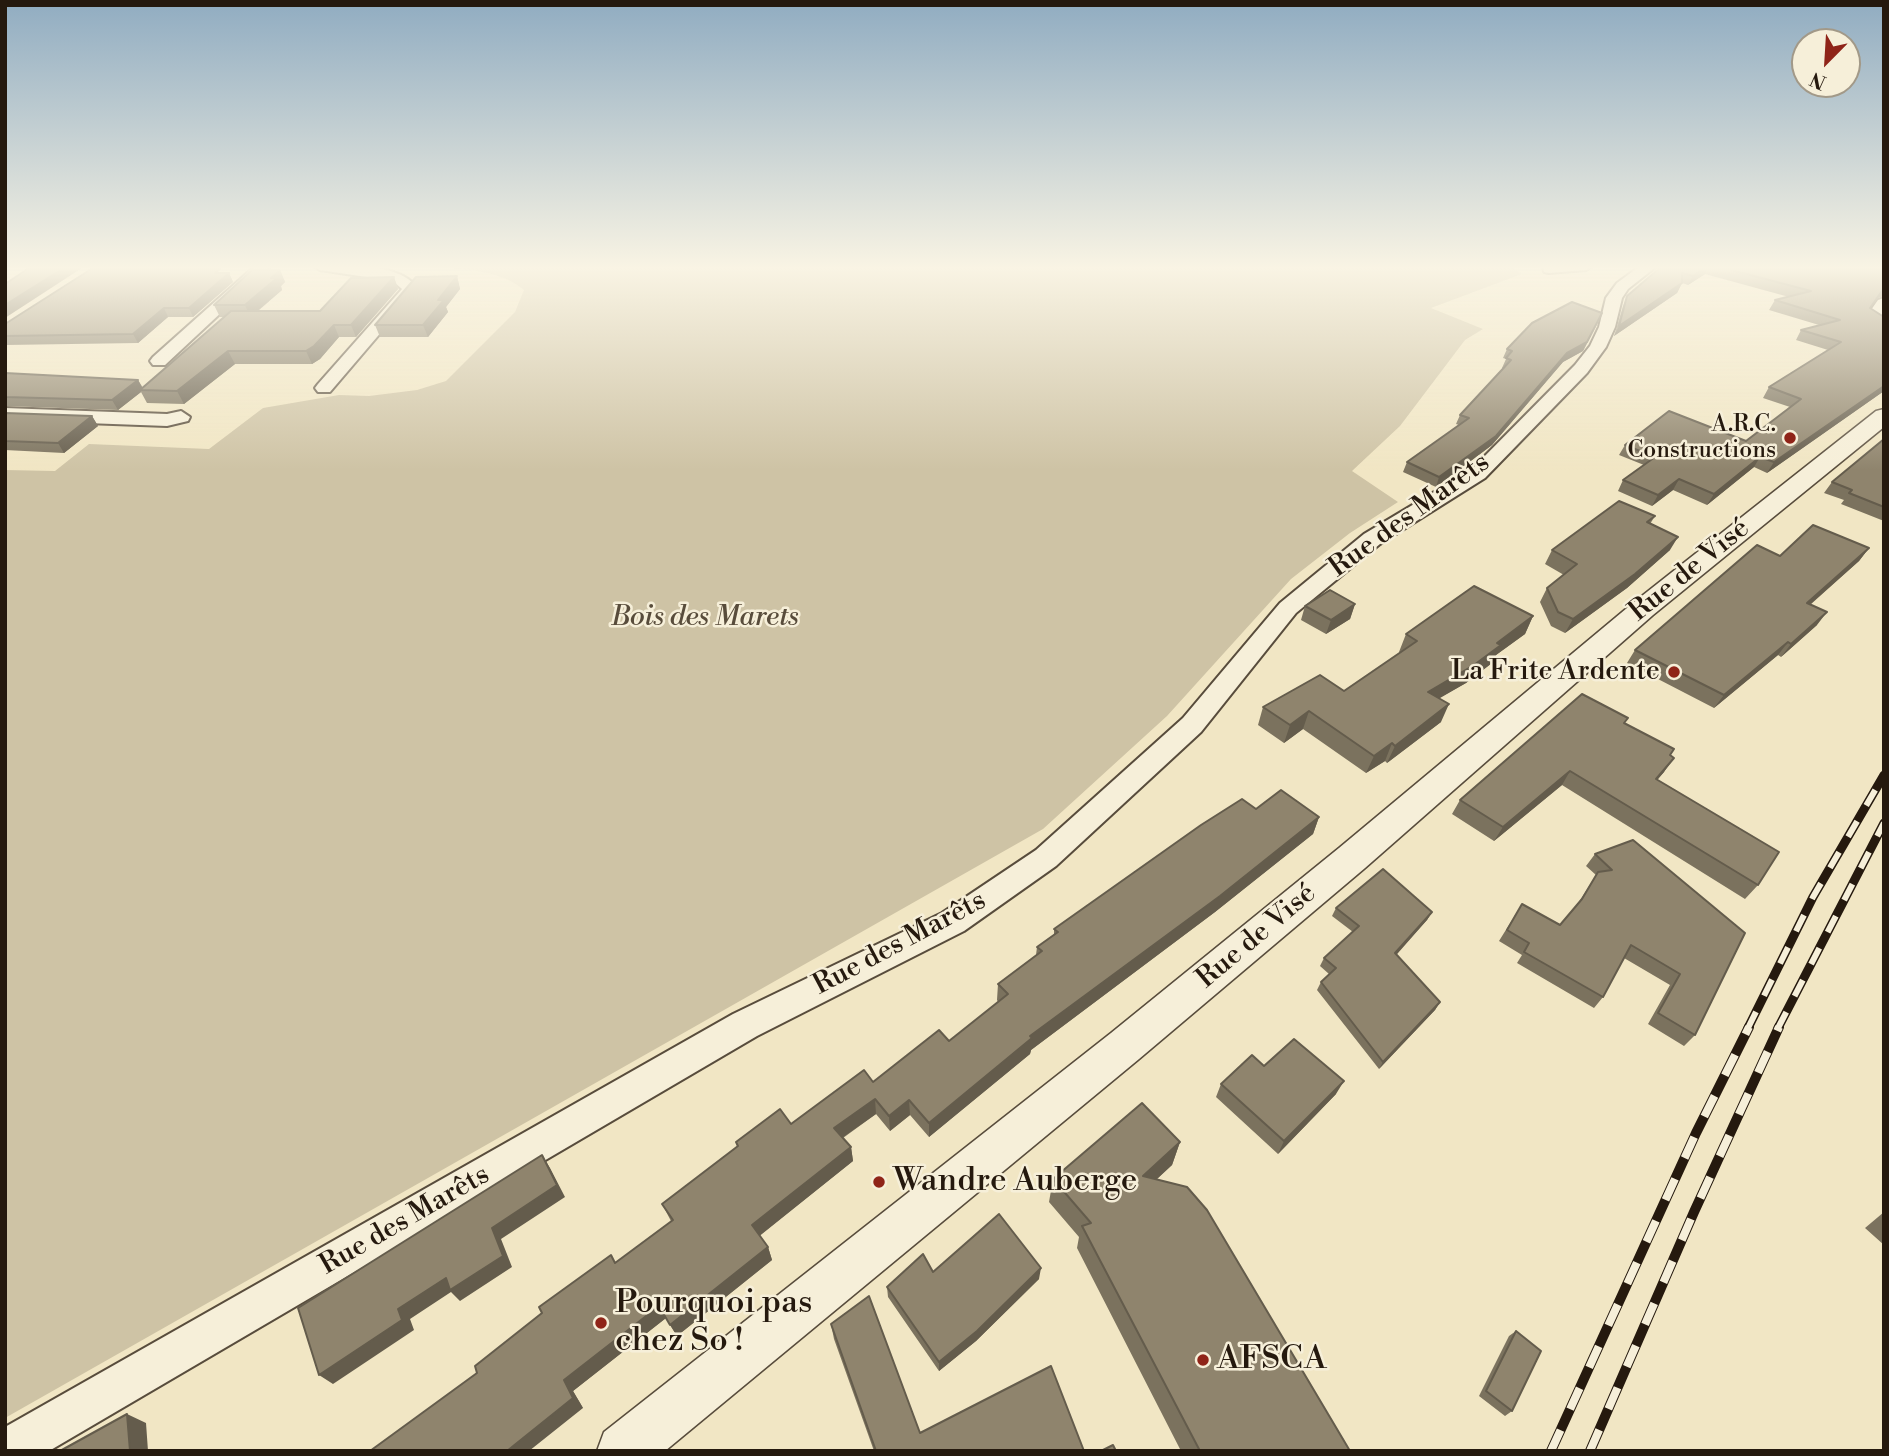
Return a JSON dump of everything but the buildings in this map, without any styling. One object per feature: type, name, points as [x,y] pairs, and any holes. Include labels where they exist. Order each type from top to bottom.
[{"type":"street","points":[[159,360],[188,334]]},
{"type":"street","points":[[324,388],[371,334]]},
{"type":"street","name":"Rue des Marêts","points":[[6,1451],[745,1026],[953,922],[1046,858],[1192,725],[1288,608],[1372,539],[1478,474],[1581,369],[1598,348],[1604,334]]},
{"type":"street","points":[[5,414],[167,420],[181,417]]},
{"type":"street","name":"Rue de Visé","points":[[624,1451],[1125,1046],[1352,858],[1632,617],[1884,415]]},
{"type":"green space","name":"Bois des Marets","points":[[493,334],[1475,334],[1465,340],[1400,426],[1352,471],[1398,502],[1350,533],[1291,579],[1167,716],[1043,829],[5,1418],[5,470],[55,471],[89,444],[209,449],[263,408],[339,395],[369,396],[417,390],[446,381]]},
{"type":"railway","points":[[1748,1028],[1813,897],[1884,775]]},
{"type":"railway","points":[[1778,1028],[1884,823]]},
{"type":"railway","points":[[1551,1451],[1696,1133],[1749,1027]]},
{"type":"railway","points":[[1590,1451],[1694,1212],[1779,1027]]},
{"type":"place","name":"A.R.C. Constructions","points":[[1790,438]]},
{"type":"place","name":"La Frite Ardente","points":[[1674,672]]},
{"type":"place","name":"Wandre Auberge","points":[[879,1182]]},
{"type":"place","name":"Pourquoi pas chez So !","points":[[601,1323]]},
{"type":"place","name":"AFSCA","points":[[1203,1360]]}]
